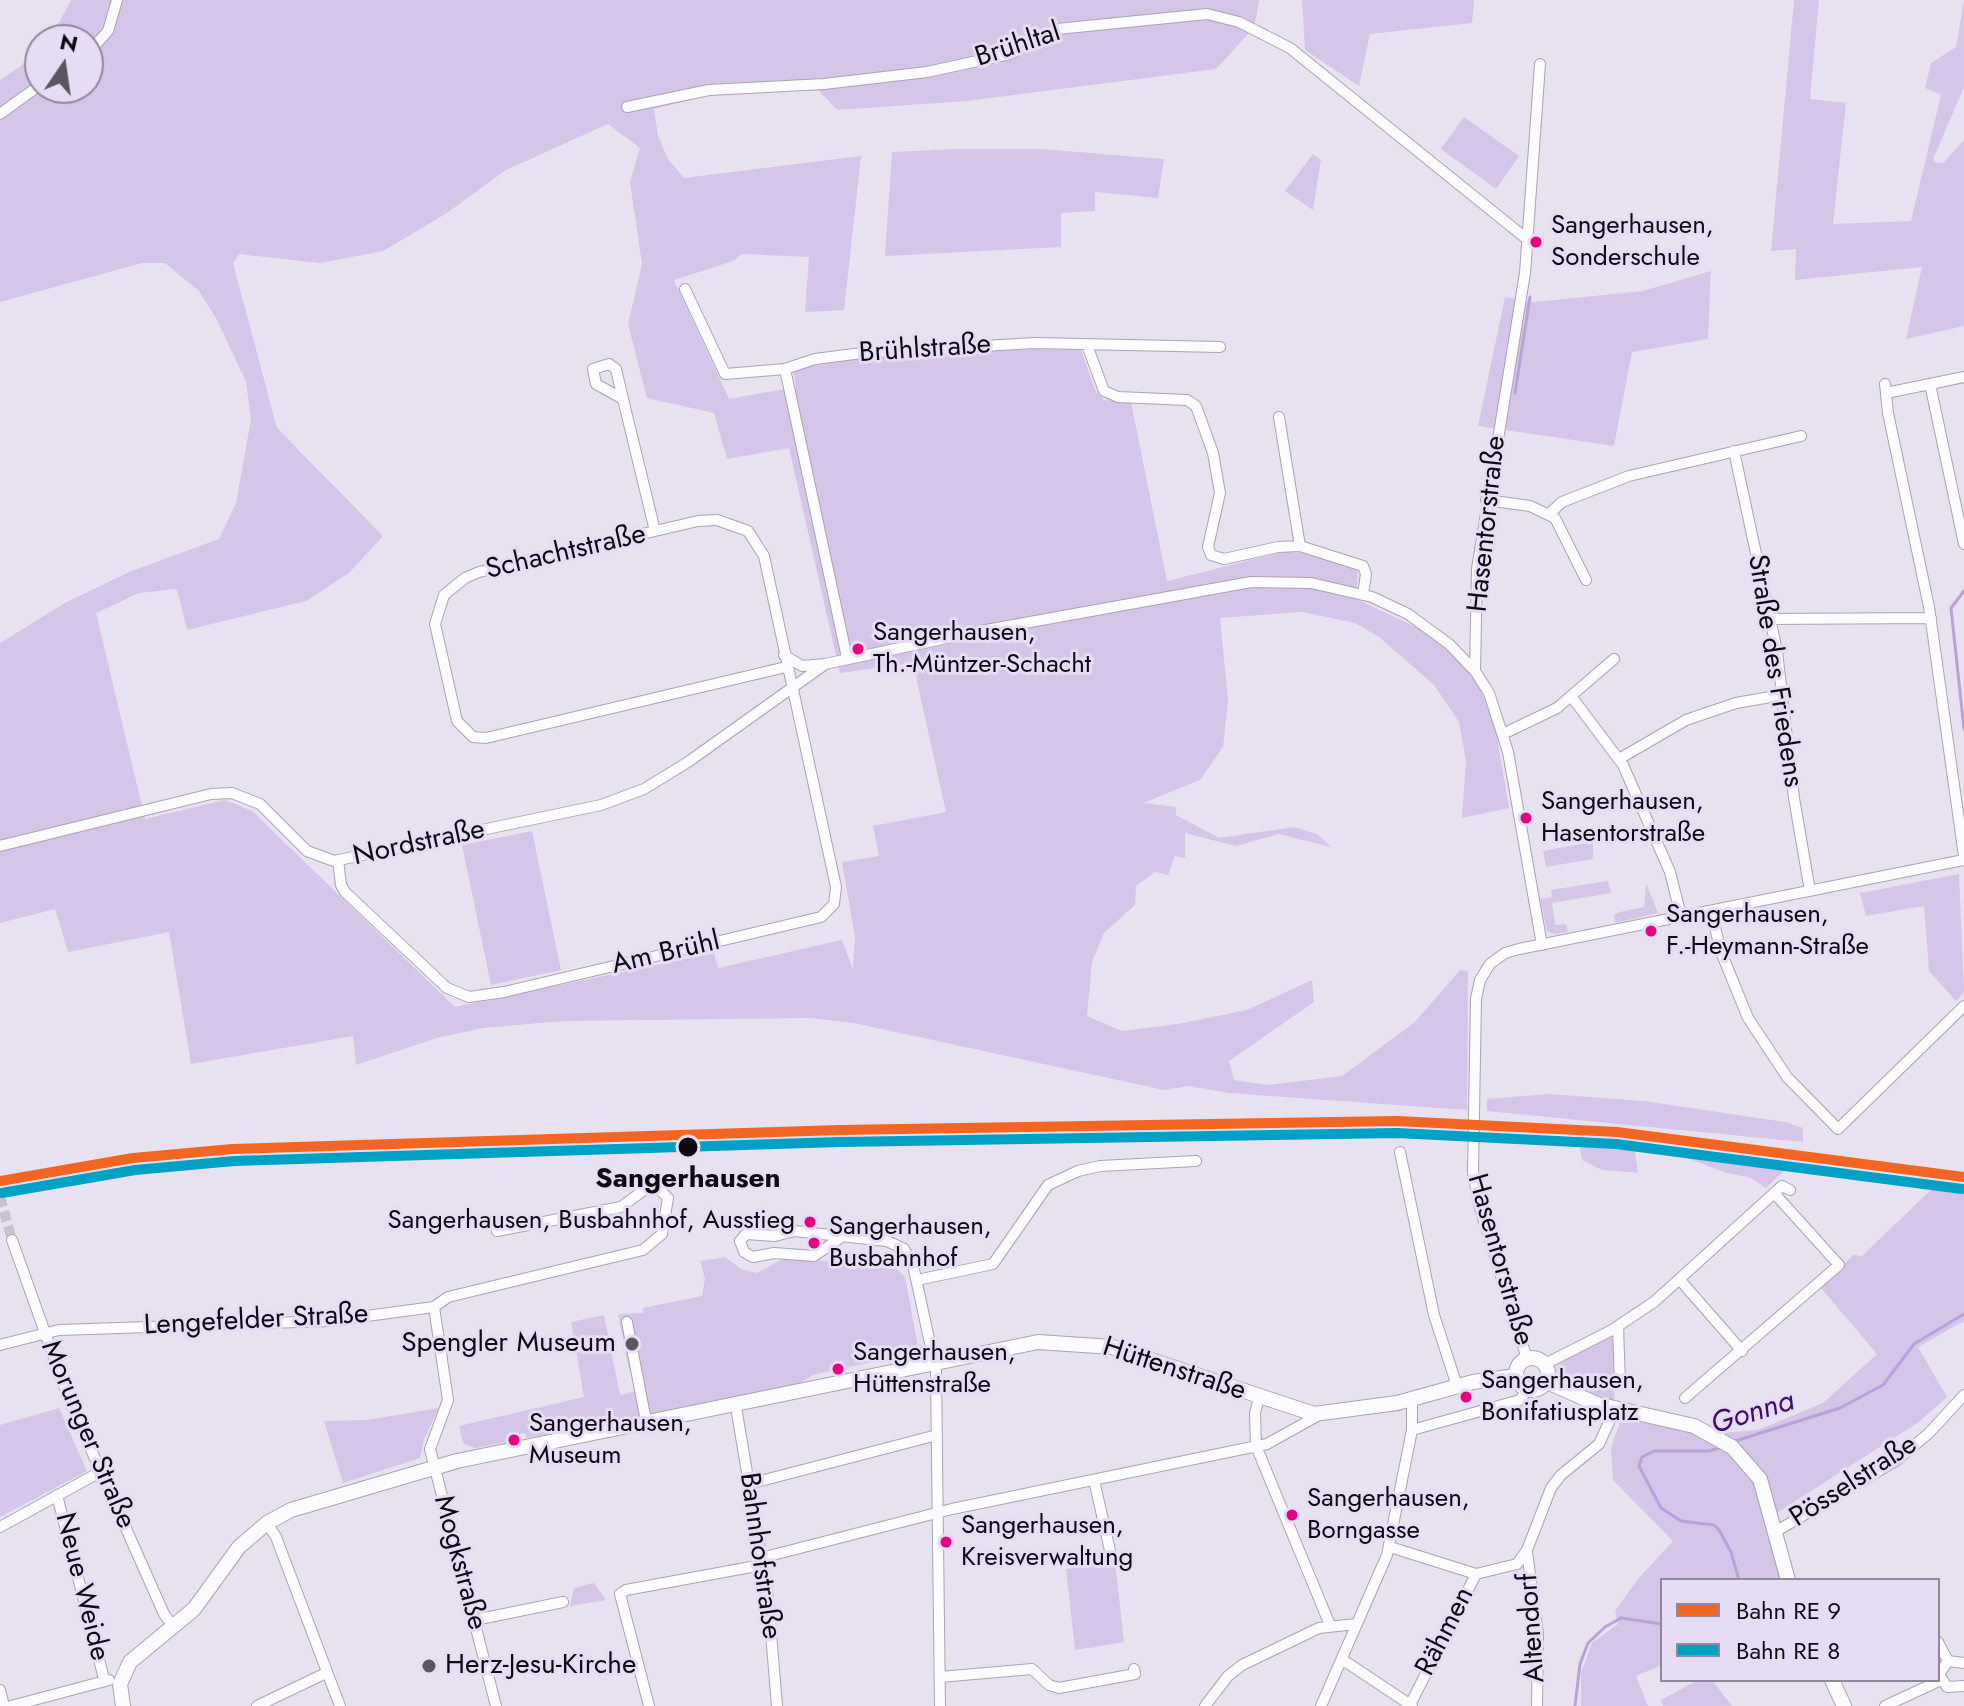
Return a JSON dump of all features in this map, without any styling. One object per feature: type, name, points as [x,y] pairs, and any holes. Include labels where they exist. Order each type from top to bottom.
[{"type":"street","points":[[104,35],[117,0]]},
{"type":"street","name":"Brühltal","points":[[627,107],[709,90],[824,84],[927,72],[1010,54],[1057,29],[1207,14],[1239,22],[1290,48],[1528,240]]},
{"type":"street","name":"Hasentorstraße","points":[[1527,1359],[1479,1205],[1472,1141],[1476,999],[1482,976],[1505,953],[1542,945],[1503,734],[1489,693],[1475,671],[1477,573],[1528,240],[1540,64]]},
{"type":"street","points":[[0,114],[24,97]]},
{"type":"street","name":"Brühlstraße","points":[[685,289],[725,374],[785,369],[815,359],[862,353],[1035,343],[1220,347]]},
{"type":"street","points":[[1087,345],[1104,391],[1118,397],[1187,400],[1196,406],[1213,453],[1220,493],[1208,547],[1211,555],[1224,559],[1278,547],[1300,546],[1363,566],[1366,574],[1363,594]]},
{"type":"street","points":[[785,369],[847,658]]},
{"type":"street","points":[[1542,945],[1964,858],[1931,618],[1886,388],[1964,377]]},
{"type":"street","points":[[1930,384],[1964,544]]},
{"type":"street","points":[[623,399],[655,531]]},
{"type":"street","points":[[1279,417],[1300,546]]},
{"type":"street","points":[[1549,514],[1560,502],[1629,476],[1801,436]]},
{"type":"street","name":"Straße des Friedens","points":[[1734,451],[1770,619],[1810,891]]},
{"type":"street","points":[[1486,500],[1530,506],[1549,514],[1560,525],[1586,580]]},
{"type":"street","name":"Schachtstraße","points":[[786,667],[486,738],[464,732],[457,721],[435,624],[444,595],[465,578],[479,572],[655,531],[717,520],[748,531],[764,556],[792,689]]},
{"type":"street","points":[[784,655],[802,666],[825,664],[1251,582],[1311,583],[1363,594],[1421,622],[1475,671]]},
{"type":"street","points":[[1770,619],[1931,618]]},
{"type":"street","points":[[1503,734],[1548,713],[1614,659]]},
{"type":"street","name":"Nordstraße","points":[[0,846],[211,794],[232,793],[260,804],[307,851],[338,860],[621,800],[688,762],[825,664]]},
{"type":"street","name":"Am Brühl","points":[[338,860],[341,885],[345,892],[447,988],[469,997],[504,992],[817,918],[831,909],[837,889],[792,689]]},
{"type":"street","points":[[1619,759],[1686,720],[1736,703],[1782,695]]},
{"type":"street","points":[[1571,696],[1619,759],[1670,872],[1681,916]]},
{"type":"street","points":[[1711,911],[1721,952],[1748,1018],[1787,1077],[1838,1129],[1964,1006]]},
{"type":"street","points":[[1400,1152],[1432,1311],[1457,1386]]},
{"type":"street","points":[[917,1280],[993,1264],[1048,1185],[1071,1174],[1100,1166],[1196,1161]]},
{"type":"street","points":[[1527,1390],[1516,1376],[1519,1366],[1527,1359],[1545,1364],[1618,1326],[1680,1280],[1782,1186],[1790,1190]]},
{"type":"street","name":"Lengefelder Straße","points":[[0,1345],[44,1333],[339,1321],[434,1307],[448,1297],[645,1250],[664,1230],[668,1198],[658,1188],[648,1187],[621,1207],[497,1231]]},
{"type":"street","points":[[1685,1398],[1839,1265],[1774,1193]]},
{"type":"street","points":[[843,1236],[814,1256],[774,1253],[753,1257],[744,1252],[740,1243],[746,1234],[775,1236],[791,1231],[843,1236],[897,1244],[908,1255],[917,1280],[935,1360],[940,1706]]},
{"type":"street","name":"Morunger Straße","points":[[12,1240],[44,1333],[100,1472],[164,1614],[173,1626]]},
{"type":"street","points":[[1680,1280],[1742,1351]]},
{"type":"street","name":"Mogkstraße","points":[[434,1307],[448,1399],[430,1443],[461,1579],[475,1620],[496,1706]]},
{"type":"street","points":[[627,1322],[646,1421]]},
{"type":"street","points":[[1618,1326],[1620,1383]]},
{"type":"street","name":"Hüttenstraße","points":[[120,1684],[133,1659],[194,1609],[239,1547],[267,1523],[291,1510],[434,1467],[646,1421],[736,1407],[935,1360],[1028,1343],[1096,1343],[1149,1358],[1259,1398],[1321,1414],[1412,1400],[1457,1386],[1516,1376]]},
{"type":"street","points":[[1527,1390],[1539,1389],[1547,1382],[1545,1364]]},
{"type":"street","points":[[1547,1382],[1615,1409],[1686,1423],[1718,1436],[1732,1447],[1760,1479],[1787,1578]]},
{"type":"street","points":[[1412,1430],[1520,1400],[1527,1390]]},
{"type":"street","name":"Pösselstraße","points":[[1775,1532],[1897,1460],[1929,1433],[1964,1395]]},
{"type":"street","points":[[1259,1398],[1255,1413],[1256,1446],[1330,1625]]},
{"type":"street","points":[[1321,1706],[1390,1547],[1412,1430],[1412,1400]]},
{"type":"street","name":"Bahnhofstraße","points":[[736,1407],[768,1597],[777,1706]]},
{"type":"street","points":[[1390,1547],[1476,1574],[1517,1564],[1527,1550],[1551,1488],[1561,1475],[1599,1444],[1615,1409]]},
{"type":"street","points":[[649,1706],[620,1594],[626,1590],[762,1562],[939,1513],[1274,1442],[1321,1414]]},
{"type":"street","points":[[749,1484],[937,1435]]},
{"type":"street","points":[[0,1527],[100,1472]]},
{"type":"street","points":[[1094,1480],[1111,1555]]},
{"type":"street","name":"Neue Weide","points":[[57,1495],[104,1679]]},
{"type":"street","points":[[267,1523],[276,1537],[340,1706]]},
{"type":"street","name":"Altendorf","points":[[1527,1550],[1538,1634],[1537,1706]]},
{"type":"street","name":"Rähmen","points":[[1343,1660],[1406,1704],[1476,1574]]},
{"type":"street","points":[[475,1620],[563,1602]]},
{"type":"street","points":[[1205,1706],[1228,1676],[1242,1665],[1330,1625],[1356,1624]]},
{"type":"street","points":[[1940,1646],[1948,1661]]},
{"type":"street","points":[[1948,1661],[1964,1663]]},
{"type":"street","points":[[1948,1661],[1940,1671],[1941,1680],[1950,1689],[1964,1686]]},
{"type":"street","points":[[940,1677],[1032,1669],[1049,1685],[1059,1688],[1135,1674],[1134,1669]]},
{"type":"street","points":[[257,1706],[326,1673]]},
{"type":"street","points":[[11,1706],[104,1679],[120,1684],[123,1706]]},
{"type":"street","points":[[1833,1682],[1844,1706]]},
{"type":"street","points":[[1885,1706],[1937,1682]]},
{"type":"street","points":[[0,1690],[4,1706]]},
{"type":"shaded area","points":[[71,0],[1259,0],[1256,19],[1249,33],[1216,69],[967,101],[837,110],[818,90],[711,95],[654,109],[658,136],[668,159],[684,178],[861,156],[844,310],[805,312],[809,257],[742,254],[733,261],[674,280],[729,399],[796,387],[794,372],[865,357],[1035,349],[1081,350],[1095,390],[1104,400],[1131,402],[1167,581],[1283,552],[1306,553],[1358,568],[1356,599],[1425,631],[1452,652],[1477,681],[1495,726],[1509,808],[1462,818],[1466,761],[1459,722],[1434,685],[1379,637],[1355,623],[1301,612],[1220,618],[1228,700],[1223,747],[1200,780],[1143,803],[1176,807],[1176,815],[1219,838],[1294,827],[1317,834],[1331,847],[1279,834],[1236,846],[1185,833],[1185,858],[1175,856],[1168,875],[1155,872],[1136,886],[1135,905],[1104,933],[1092,962],[1087,1016],[1122,1031],[1178,1024],[1247,1010],[1312,980],[1314,1002],[1229,1061],[1234,1080],[1269,1085],[1342,1076],[1415,1022],[1460,970],[1468,971],[1467,1110],[1228,1093],[1189,1086],[1164,1090],[854,1023],[809,1018],[563,1021],[483,1028],[437,1038],[356,1065],[353,1036],[191,1064],[169,932],[68,952],[55,909],[0,923],[0,643],[65,603],[129,572],[219,539],[236,503],[251,419],[246,382],[217,320],[199,291],[165,263],[142,263],[0,302],[0,80],[24,64],[24,104],[104,104],[104,24],[58,24]],"holes":[[[608,124],[640,148],[630,182],[642,264],[628,324],[647,398],[714,413],[727,459],[789,448],[840,673],[913,663],[946,812],[873,826],[879,856],[842,862],[855,937],[853,969],[842,940],[718,968],[714,953],[455,1007],[252,811],[225,800],[145,819],[96,613],[139,593],[177,589],[187,630],[306,601],[349,573],[383,536],[277,428],[233,263],[239,254],[320,263],[383,251],[447,213],[506,170]]]},
{"type":"shaded area","points":[[1302,0],[1474,0],[1472,23],[1370,34],[1359,86],[1305,50]]},
{"type":"shaded area","points":[[1794,0],[1819,0],[1810,99],[1846,103],[1833,224],[1911,221],[1941,95],[1925,88],[1931,63],[1956,47],[1964,0],[1964,87],[1934,162],[1943,163],[1964,140],[1964,326],[1906,339],[1922,267],[1795,280],[1796,249],[1771,251]]},
{"type":"shaded area","points":[[1464,117],[1519,156],[1496,189],[1441,149]]},
{"type":"shaded area","points":[[1041,149],[1164,159],[1158,198],[1095,192],[1095,211],[1061,213],[1061,247],[885,256],[892,152]]},
{"type":"shaded area","points":[[1313,154],[1321,160],[1313,210],[1285,191]]},
{"type":"shaded area","points":[[1711,271],[1708,339],[1632,352],[1614,446],[1478,426],[1505,297],[1535,302],[1643,291]]},
{"type":"shaded area","points":[[532,831],[561,970],[491,985],[462,845]]},
{"type":"shaded area","points":[[1593,842],[1593,859],[1546,867],[1543,851]]},
{"type":"shaded area","points":[[1959,874],[1964,992],[1956,1001],[1929,971],[1924,906],[1866,916],[1860,893]]},
{"type":"shaded area","points":[[1608,881],[1611,893],[1552,903],[1555,925],[1566,924],[1568,932],[1554,934],[1547,931],[1540,899],[1552,897],[1551,890]]},
{"type":"shaded area","points":[[1646,883],[1658,913],[1615,923],[1614,915],[1644,907]]},
{"type":"shaded area","points":[[1549,1094],[1644,1101],[1785,1122],[1803,1128],[1803,1142],[1487,1111],[1487,1099]]},
{"type":"shaded area","points":[[1579,1142],[1634,1145],[1638,1173],[1602,1170],[1582,1160]]},
{"type":"shaded area","points":[[1650,1144],[1793,1162],[1766,1188],[1749,1177],[1727,1173]]},
{"type":"shaded area","points":[[1940,1181],[1964,1184],[1964,1321],[1918,1347],[1947,1397],[1919,1422],[1764,1521],[1782,1578],[1660,1578],[1660,1666],[1636,1676],[1648,1706],[1581,1706],[1581,1673],[1592,1643],[1618,1624],[1615,1611],[1638,1579],[1673,1541],[1613,1480],[1611,1448],[1621,1419],[1707,1434],[1758,1430],[1823,1403],[1877,1354],[1821,1288],[1853,1255],[1862,1256]]},
{"type":"shaded area","points":[[725,1257],[741,1269],[757,1273],[786,1257],[897,1269],[905,1277],[919,1352],[813,1375],[798,1384],[750,1395],[527,1438],[525,1433],[511,1436],[512,1441],[475,1448],[463,1443],[459,1426],[584,1397],[571,1322],[604,1315],[620,1395],[638,1391],[632,1370],[629,1370],[618,1314],[643,1313],[643,1308],[702,1296],[705,1279],[700,1261]]},
{"type":"shaded area","points":[[1608,1337],[1616,1339],[1614,1401],[1575,1388],[1558,1376],[1556,1370],[1558,1364]]},
{"type":"shaded area","points":[[59,1408],[87,1471],[0,1517],[0,1425]]},
{"type":"shaded area","points":[[439,1408],[424,1439],[420,1458],[343,1483],[324,1421],[367,1420]]},
{"type":"shaded area","points":[[1115,1563],[1124,1642],[1075,1650],[1066,1569]]},
{"type":"shaded area","points":[[594,1583],[606,1600],[570,1606],[574,1588]]},
{"type":"shaded area","points":[[1694,1682],[1714,1682],[1732,1706],[1663,1706],[1661,1700]]},
{"type":"waterway","points":[[1515,393],[1530,297]]},
{"type":"waterway","name":"Gonna","points":[[1964,591],[1951,608],[1964,729]]},
{"type":"waterway","name":"Gonna","points":[[1732,1442],[1840,1408],[1883,1385],[1914,1344],[1964,1314]]},
{"type":"waterway","name":"Gonna","points":[[1721,1447],[1710,1451],[1654,1451],[1642,1457],[1639,1466],[1661,1508],[1681,1521],[1714,1525],[1719,1530],[1731,1552],[1738,1578]]},
{"type":"waterway","name":"Gonna","points":[[1575,1706],[1580,1664],[1588,1643],[1605,1627],[1621,1618],[1660,1624]]},
{"type":"tunnel","points":[[0,1197],[12,1240]]},
{"type":"transit line","points":[[0,1181],[133,1158],[233,1149],[840,1130],[1397,1121],[1617,1132],[1964,1177]]},
{"type":"transit line","points":[[2,1193],[135,1170],[234,1161],[840,1142],[1397,1133],[1616,1144],[1962,1189]]},
{"type":"place","name":"Sangerhausen, Sonderschule","points":[[1536,242]]},
{"type":"place","name":"Sangerhausen, Th.-Müntzer-Schacht","points":[[858,649]]},
{"type":"place","name":"Sangerhausen, Hasentorstraße","points":[[1526,818]]},
{"type":"place","name":"Sangerhausen, F.-Heymann-Straße","points":[[1651,931]]},
{"type":"place","name":"Sangerhausen","points":[[688,1147]]},
{"type":"place","name":"Sangerhausen, Busbahnhof, Ausstieg","points":[[810,1222]]},
{"type":"place","name":"Sangerhausen, Busbahnhof","points":[[814,1243]]},
{"type":"place","name":"Spengler Museum","points":[[632,1344]]},
{"type":"place","name":"Sangerhausen, Hüttenstraße","points":[[838,1369]]},
{"type":"place","name":"Sangerhausen, Bonifatiusplatz","points":[[1466,1397]]},
{"type":"place","name":"Sangerhausen, Museum","points":[[514,1440]]},
{"type":"place","name":"Sangerhausen, Borngasse","points":[[1292,1515]]},
{"type":"place","name":"Sangerhausen, Kreisverwaltung","points":[[946,1542]]},
{"type":"place","name":"Herz-Jesu-Kirche","points":[[429,1666]]}]
